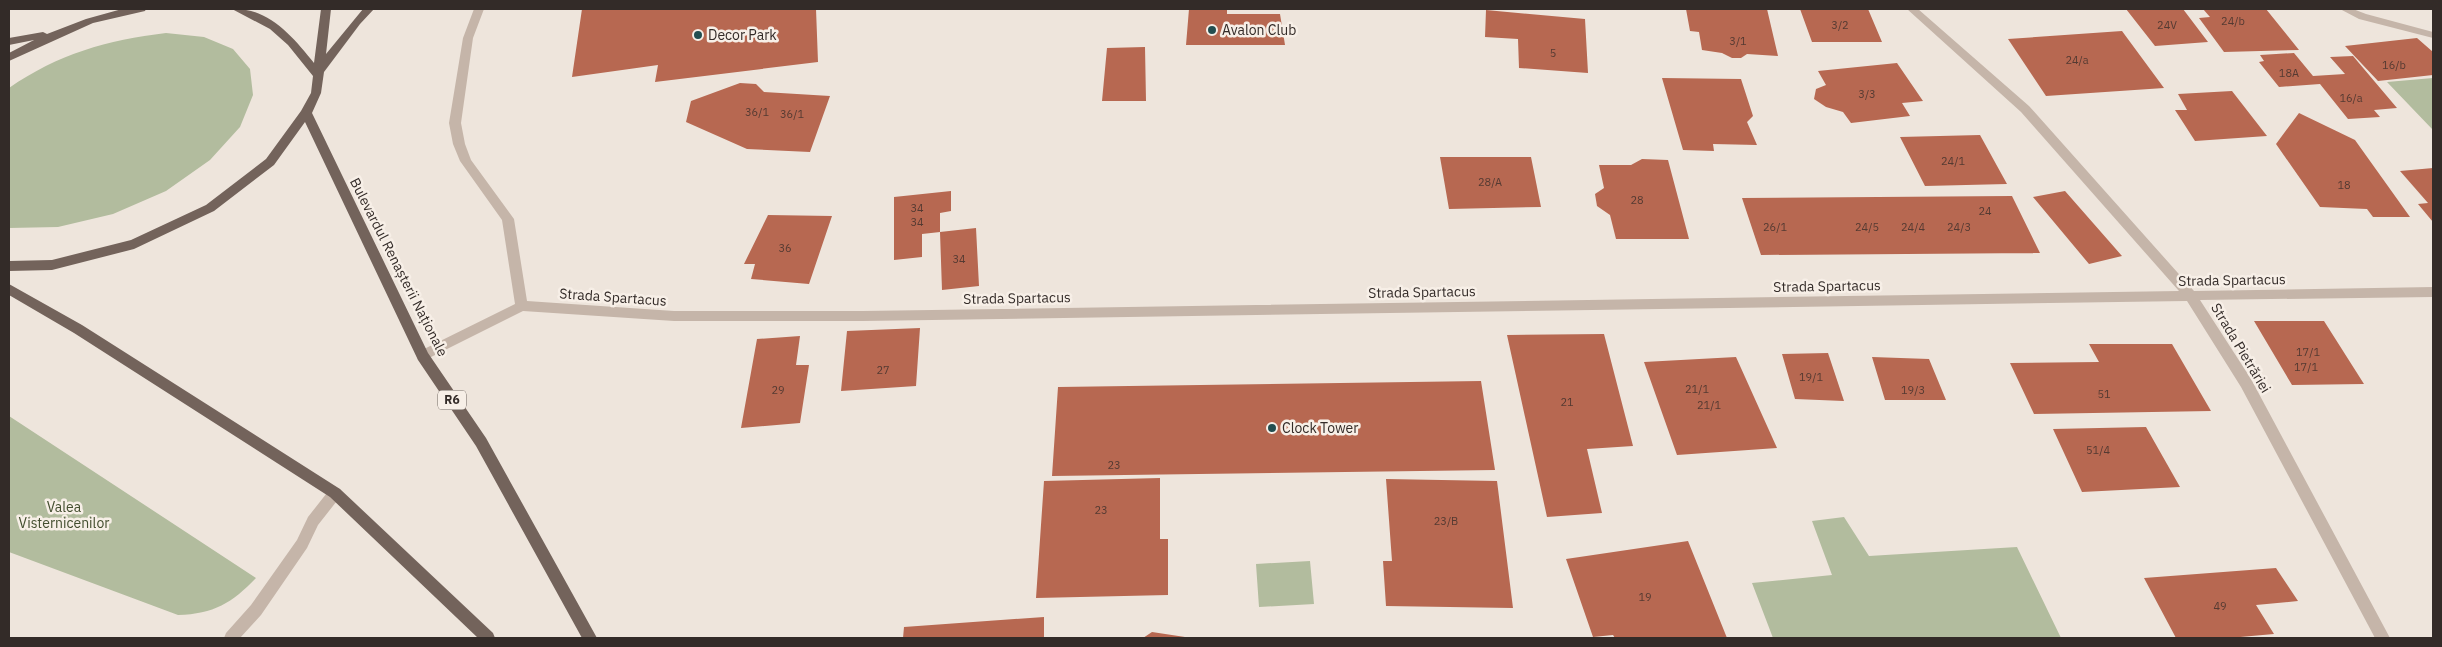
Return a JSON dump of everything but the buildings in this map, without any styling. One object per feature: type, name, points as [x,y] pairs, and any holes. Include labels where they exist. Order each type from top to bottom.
[{"type":"main road","points":[[9,57],[55,33],[90,20],[127,9],[141,9]]},
{"type":"main road","points":[[238,9],[258,15],[283,32],[317,74]]},
{"type":"main road","points":[[9,266],[52,265],[134,244],[210,208],[270,162],[306,113],[316,92],[326,9]]},
{"type":"main road","points":[[317,74],[356,22],[369,9]]},
{"type":"main road","points":[[9,41],[55,33]]},
{"type":"main road","name":"Bulevardul Renașterii Naționale","points":[[306,113],[423,356],[482,442],[590,638]]},
{"type":"main road","points":[[9,288],[78,329],[334,492],[488,638]]},
{"type":"street","points":[[423,356],[522,306],[508,219],[466,161],[458,144],[455,123],[468,38],[479,9]]},
{"type":"street","name":"Strada Pietrăriei","points":[[1912,9],[2025,109],[2190,295],[2246,383],[2383,638]]},
{"type":"street","points":[[2345,9],[2363,17],[2433,35]]},
{"type":"street","name":"Strada Spartacus","points":[[522,306],[674,316],[863,316],[2433,292]]},
{"type":"street","points":[[231,638],[261,603],[302,544],[313,521],[334,492]]},
{"type":"green space","points":[[166,33],[204,37],[233,49],[250,69],[253,95],[240,127],[210,160],[166,191],[113,214],[58,227],[9,228],[9,88],[46,66],[84,50],[123,40]]},
{"type":"green space","points":[[2433,78],[2433,130],[2387,82]]},
{"type":"green space","name":"Valea Visternicenilor","points":[[9,416],[256,578],[239,594],[222,606],[202,612],[178,615],[9,552]]},
{"type":"green space","points":[[1844,517],[1869,556],[2017,547],[2061,638],[1773,638],[1752,583],[1832,575],[1812,521]]},
{"type":"green space","points":[[1310,561],[1314,604],[1259,607],[1256,564]]},
{"type":"place","name":"Avalon Club","points":[[1212,30]]},
{"type":"place","name":"Decor Park","points":[[698,35]]},
{"type":"place","name":"Clock Tower","points":[[1272,428]]}]
